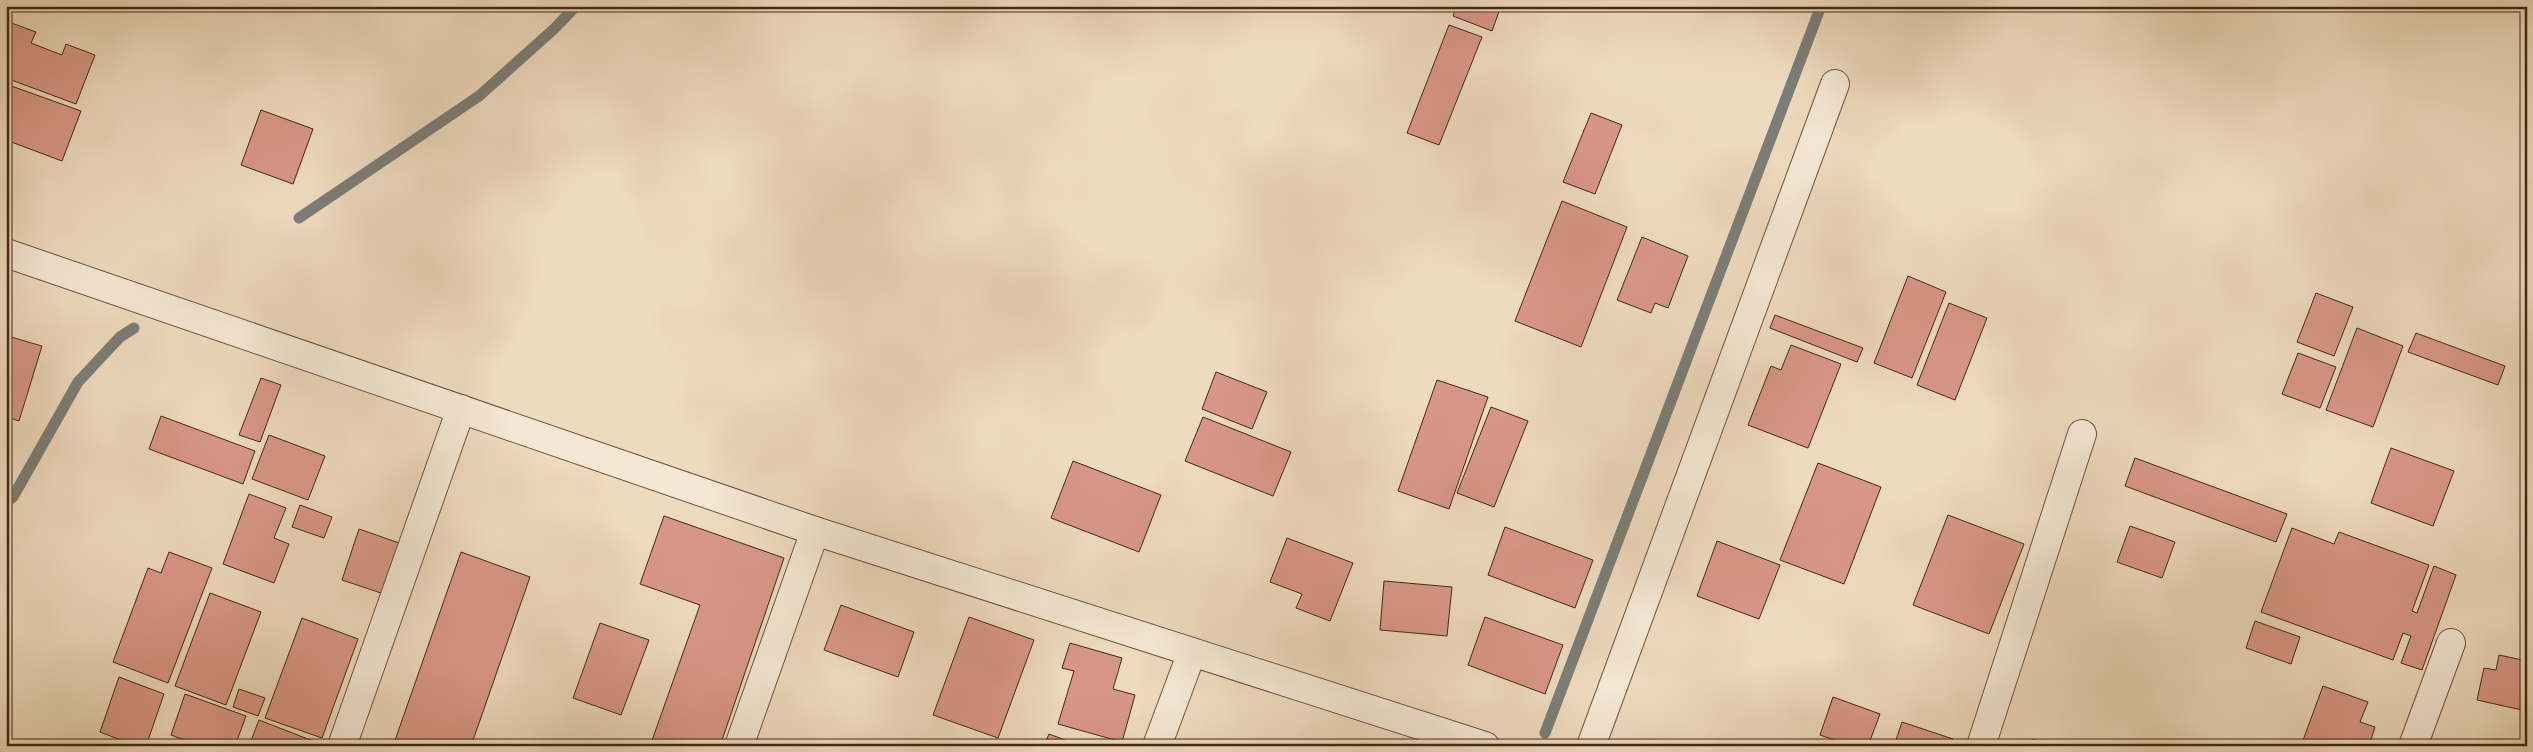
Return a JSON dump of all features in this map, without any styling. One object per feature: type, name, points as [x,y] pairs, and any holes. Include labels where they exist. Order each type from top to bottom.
[{"type":"street","points":[[1590,746],[1835,84]]},
{"type":"street","points":[[6,253],[815,531],[1485,746]]},
{"type":"street","points":[[342,746],[461,409]]},
{"type":"street","points":[[1981,746],[2082,434]]},
{"type":"street","points":[[739,746],[815,531]]},
{"type":"street","points":[[2413,746],[2451,643]]},
{"type":"street","points":[[1157,746],[1192,652]]},
{"type":"building","points":[[1457,6],[1501,6],[1492,31],[1453,16]]},
{"type":"building","points":[[6,21],[36,32],[31,43],[62,55],[66,44],[95,55],[76,104],[6,78]]},
{"type":"building","points":[[1449,25],[1482,37],[1439,145],[1407,133]]},
{"type":"building","points":[[6,84],[81,111],[62,161],[6,140]]},
{"type":"building","points":[[261,110],[313,129],[293,184],[241,165]]},
{"type":"building","points":[[1591,113],[1622,125],[1595,194],[1563,182]]},
{"type":"building","points":[[1562,201],[1627,227],[1581,347],[1515,321]]},
{"type":"building","points":[[1642,237],[1688,256],[1668,308],[1655,303],[1651,313],[1617,300]]},
{"type":"building","points":[[1908,276],[1946,292],[1912,378],[1874,363]]},
{"type":"building","points":[[2316,293],[2353,307],[2334,356],[2297,342]]},
{"type":"building","points":[[1949,303],[1987,318],[1955,400],[1917,385]]},
{"type":"building","points":[[1775,315],[1863,348],[1857,362],[1770,328]]},
{"type":"building","points":[[2357,328],[2403,346],[2373,427],[2326,410]]},
{"type":"building","points":[[2416,333],[2505,366],[2498,385],[2408,352]]},
{"type":"building","points":[[11,337],[42,346],[19,421],[6,417],[6,352]]},
{"type":"building","points":[[1791,345],[1841,364],[1808,448],[1748,425],[1771,366],[1781,370]]},
{"type":"building","points":[[2298,353],[2336,367],[2320,408],[2282,394]]},
{"type":"building","points":[[1216,372],[1267,392],[1252,429],[1202,409]]},
{"type":"building","points":[[261,378],[281,385],[260,442],[239,435]]},
{"type":"building","points":[[1437,380],[1488,397],[1449,509],[1398,491]]},
{"type":"building","points":[[1491,407],[1528,421],[1494,507],[1457,493]]},
{"type":"building","points":[[161,416],[255,451],[243,484],[149,449]]},
{"type":"building","points":[[1203,417],[1291,452],[1273,496],[1185,461]]},
{"type":"building","points":[[269,435],[325,456],[308,500],[252,479]]},
{"type":"building","points":[[2391,448],[2454,471],[2433,526],[2371,503]]},
{"type":"building","points":[[2135,458],[2287,514],[2276,542],[2125,486]]},
{"type":"building","points":[[1073,461],[1161,495],[1139,552],[1051,518]]},
{"type":"building","points":[[1818,463],[1881,487],[1844,584],[1780,560]]},
{"type":"building","points":[[249,494],[286,508],[274,538],[289,544],[274,583],[223,564]]},
{"type":"building","points":[[300,505],[332,517],[324,538],[292,527]]},
{"type":"building","points":[[1948,515],[2024,544],[1989,634],[1913,605]]},
{"type":"building","points":[[664,516],[784,558],[720,746],[650,746],[700,605],[640,584]]},
{"type":"building","points":[[2130,526],[2175,542],[2162,578],[2117,562]]},
{"type":"building","points":[[1505,527],[1593,560],[1575,608],[1488,575]]},
{"type":"building","points":[[2292,528],[2334,544],[2339,532],[2429,565],[2412,611],[2417,613],[2434,566],[2456,575],[2422,670],[2401,663],[2411,636],[2403,633],[2393,660],[2261,612]]},
{"type":"building","points":[[359,529],[405,545],[387,595],[342,580]]},
{"type":"building","points":[[1287,538],[1353,563],[1330,621],[1296,608],[1302,594],[1270,582]]},
{"type":"building","points":[[1717,541],[1780,565],[1759,619],[1697,596]]},
{"type":"building","points":[[169,552],[212,568],[168,683],[113,662],[148,568],[161,573]]},
{"type":"building","points":[[461,552],[530,577],[471,746],[393,746]]},
{"type":"building","points":[[1384,581],[1452,587],[1447,636],[1380,630]]},
{"type":"building","points":[[210,593],[261,612],[226,705],[175,686]]},
{"type":"building","points":[[841,605],[914,632],[898,677],[824,650]]},
{"type":"building","points":[[969,617],[1034,640],[998,738],[933,715]]},
{"type":"building","points":[[1485,617],[1563,645],[1545,694],[1468,665]]},
{"type":"building","points":[[302,618],[358,639],[322,738],[265,718]]},
{"type":"building","points":[[2255,621],[2300,637],[2291,664],[2246,648]]},
{"type":"building","points":[[600,623],[649,640],[621,715],[573,698]]},
{"type":"building","points":[[1070,643],[1122,658],[1113,689],[1135,695],[1122,742],[1058,724],[1074,671],[1062,668]]},
{"type":"building","points":[[2499,655],[2527,661],[2527,691],[2522,710],[2477,700],[2484,668],[2496,670]]},
{"type":"building","points":[[119,677],[164,694],[146,746],[136,746],[100,732]]},
{"type":"building","points":[[2323,686],[2368,702],[2360,722],[2375,727],[2369,746],[2310,746],[2302,743]]},
{"type":"building","points":[[239,689],[265,698],[258,716],[233,707]]},
{"type":"building","points":[[185,694],[246,716],[235,746],[200,746],[171,735]]},
{"type":"building","points":[[1833,697],[1880,714],[1868,746],[1851,746],[1820,735]]},
{"type":"building","points":[[259,720],[313,741],[311,746],[249,746]]},
{"type":"building","points":[[1902,722],[1953,739],[1950,746],[1894,746]]},
{"type":"building","points":[[1049,734],[1081,746],[1044,746]]},
{"type":"building","points":[[2033,739],[2051,746],[2031,746]]},
{"type":"waterway","points":[[299,218],[479,96],[555,28],[576,6]]},
{"type":"waterway","points":[[1545,733],[1821,6]]},
{"type":"waterway","points":[[6,502],[13,497],[78,382],[120,337],[134,328]]}]
